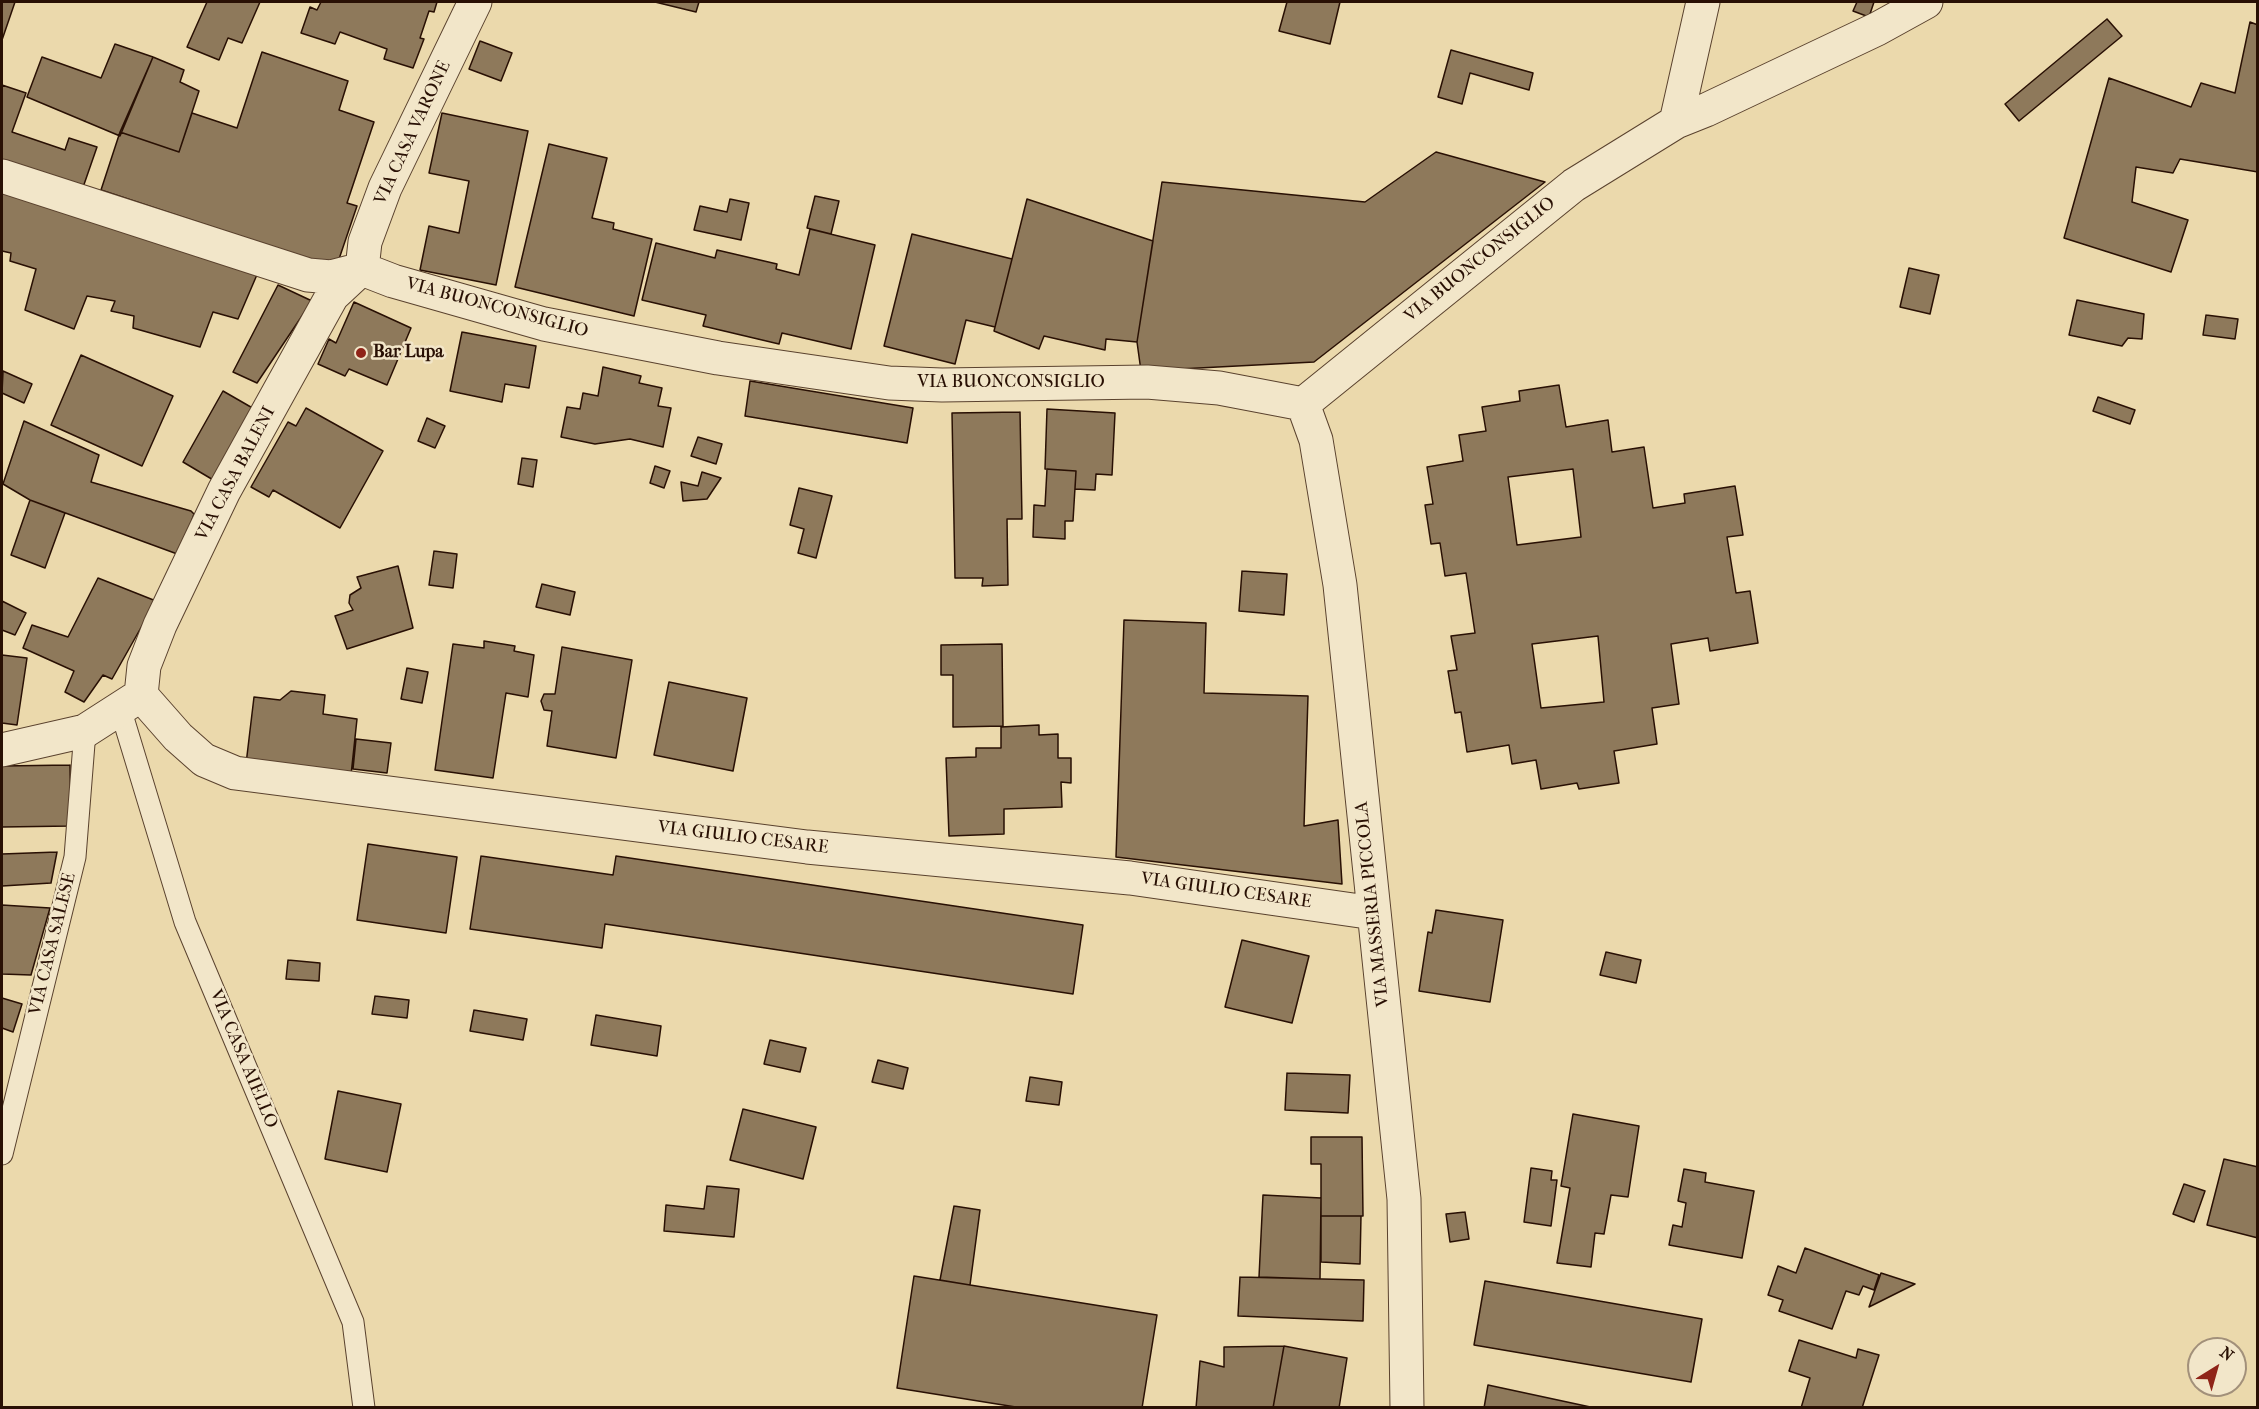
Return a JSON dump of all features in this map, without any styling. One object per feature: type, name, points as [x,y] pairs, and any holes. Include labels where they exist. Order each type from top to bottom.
[{"type":"street","name":"VIA CASA VARONE","points":[[362,269],[365,242],[385,188],[475,2]]},
{"type":"street","points":[[1676,122],[1703,2]]},
{"type":"street","name":"VIA BUONCONSIGLIO","points":[[362,269],[393,281],[544,324],[752,363],[890,383],[942,385],[1147,382],[1219,388],[1303,404],[1574,185],[1676,122],[1877,29],[1926,2]]},
{"type":"street","points":[[2,176],[308,275],[331,277],[362,269]]},
{"type":"street","name":"VIA CASA BALENI","points":[[131,702],[160,625],[224,491],[332,296],[362,269]]},
{"type":"street","name":"VIA MASSERIA PICCOLA","points":[[1303,404],[1316,440],[1340,585],[1404,1199],[1407,1407]]},
{"type":"street","points":[[2,750],[85,731],[131,702]]},
{"type":"street","name":"VIA GIULIO CESARE","points":[[131,702],[178,737],[204,760],[235,773],[807,847],[1130,878],[1374,913]]},
{"type":"lane","name":"VIA CASA AIELLO","points":[[131,702],[185,922],[353,1322],[364,1407]]},
{"type":"lane","name":"VIA CASA SALESE","points":[[2,1154],[75,857],[85,731]]},
{"type":"building","points":[[2,2],[15,2],[2,40]]},
{"type":"building","points":[[207,2],[260,2],[242,43],[228,38],[219,60],[187,47]]},
{"type":"building","points":[[321,2],[437,2],[434,12],[429,11],[420,38],[424,39],[413,68],[384,59],[387,49],[340,32],[335,44],[301,33],[310,7],[317,10]]},
{"type":"building","points":[[655,2],[699,2],[696,12]]},
{"type":"building","points":[[1287,2],[1340,2],[1330,44],[1279,31]]},
{"type":"building","points":[[1857,2],[1874,2],[1869,17],[1853,11]]},
{"type":"building","points":[[2107,19],[2122,36],[2019,121],[2005,104]]},
{"type":"building","points":[[2250,22],[2258,25],[2258,172],[2180,159],[2173,173],[2136,167],[2132,202],[2188,220],[2171,272],[2064,238],[2109,78],[2191,107],[2201,83],[2235,93]]},
{"type":"building","points":[[480,41],[512,53],[501,81],[469,69]]},
{"type":"building","points":[[115,44],[153,57],[120,136],[27,97],[42,57],[101,78]]},
{"type":"building","points":[[1451,50],[1533,73],[1529,90],[1470,73],[1462,104],[1438,97]]},
{"type":"building","points":[[262,52],[348,81],[339,110],[374,122],[347,203],[357,206],[338,262],[327,265],[101,190],[120,132],[179,152],[192,113],[237,128]]},
{"type":"building","points":[[153,57],[184,70],[180,82],[199,91],[179,152],[120,132]]},
{"type":"building","points":[[2,85],[26,93],[12,132],[65,150],[69,138],[97,147],[80,196],[2,169]]},
{"type":"building","points":[[442,113],[528,131],[496,285],[420,270],[429,226],[459,233],[469,181],[429,173]]},
{"type":"building","points":[[549,144],[607,158],[592,218],[614,223],[613,229],[652,239],[634,316],[515,287]]},
{"type":"building","points":[[1436,152],[1545,182],[1314,362],[1141,371],[1137,342],[1162,182],[1365,202]]},
{"type":"building","points":[[2,185],[259,270],[238,319],[213,312],[200,347],[133,328],[134,316],[111,311],[115,301],[87,296],[74,329],[25,310],[36,269],[10,261],[11,253],[2,251]]},
{"type":"building","points":[[815,196],[839,201],[831,234],[807,228]]},
{"type":"building","points":[[730,199],[749,203],[741,240],[694,230],[700,206],[727,212]]},
{"type":"building","points":[[1027,199],[1153,241],[1137,342],[1106,339],[1105,350],[1044,336],[1039,349],[994,331]]},
{"type":"building","points":[[810,229],[875,245],[851,349],[782,333],[779,344],[703,326],[706,315],[642,300],[656,243],[715,258],[717,250],[777,264],[776,269],[799,275]]},
{"type":"building","points":[[912,234],[1012,259],[995,327],[966,320],[955,364],[884,346]]},
{"type":"building","points":[[1909,268],[1939,275],[1930,314],[1900,307]]},
{"type":"building","points":[[278,285],[312,301],[257,383],[233,372]]},
{"type":"building","points":[[2077,300],[2144,314],[2142,339],[2128,338],[2122,346],[2069,335]]},
{"type":"building","name":"Bar Lupa","points":[[354,302],[411,328],[387,385],[349,369],[345,376],[318,364],[329,339],[336,343]]},
{"type":"building","points":[[2206,315],[2238,319],[2235,339],[2203,335]]},
{"type":"building","points":[[462,332],[536,346],[529,388],[505,384],[502,402],[450,391]]},
{"type":"building","points":[[81,355],[173,396],[142,466],[51,425]]},
{"type":"building","points":[[603,367],[641,376],[639,383],[662,388],[658,406],[671,408],[663,447],[630,439],[595,444],[561,437],[567,407],[580,409],[583,393],[598,396]]},
{"type":"building","points":[[3,371],[32,384],[24,403],[2,393]]},
{"type":"building","points":[[750,381],[913,408],[907,443],[745,416]]},
{"type":"building","points":[[1559,385],[1566,427],[1608,420],[1612,452],[1644,447],[1653,508],[1685,503],[1684,494],[1735,486],[1743,535],[1727,537],[1736,593],[1750,591],[1758,643],[1710,651],[1708,638],[1671,644],[1679,704],[1652,708],[1657,744],[1614,751],[1619,783],[1579,789],[1577,783],[1541,789],[1536,760],[1512,764],[1509,745],[1467,752],[1461,712],[1455,713],[1448,671],[1457,670],[1451,636],[1475,633],[1466,573],[1445,576],[1440,543],[1431,544],[1425,505],[1433,504],[1427,467],[1463,461],[1459,435],[1486,431],[1482,407],[1520,401],[1519,391]],"holes":[[[1573,469],[1581,537],[1517,545],[1508,477]],[[1598,636],[1604,702],[1541,708],[1532,644]]]},
{"type":"building","points":[[223,391],[256,410],[215,481],[183,462]]},
{"type":"building","points":[[2098,397],[2135,410],[2130,424],[2093,411]]},
{"type":"building","points":[[306,408],[383,451],[340,528],[273,490],[269,497],[251,487],[288,422],[296,426]]},
{"type":"building","points":[[1047,409],[1115,413],[1112,475],[1096,474],[1095,490],[1075,489],[1076,471],[1045,469]]},
{"type":"building","points":[[1020,412],[1022,519],[1007,519],[1008,585],[982,586],[983,578],[955,578],[952,413]]},
{"type":"building","points":[[427,418],[445,426],[435,448],[418,441]]},
{"type":"building","points":[[24,421],[99,455],[91,482],[191,511],[194,514],[180,555],[30,500],[3,484]]},
{"type":"building","points":[[698,437],[722,444],[716,464],[691,456]]},
{"type":"building","points":[[522,458],[537,460],[533,487],[518,484]]},
{"type":"building","points":[[655,466],[670,471],[664,488],[650,483]]},
{"type":"building","points":[[1047,469],[1076,471],[1073,521],[1065,521],[1065,539],[1033,537],[1034,505],[1045,506]]},
{"type":"building","points":[[702,472],[721,478],[707,499],[683,501],[681,482],[698,486]]},
{"type":"building","points":[[799,488],[832,496],[816,558],[798,553],[804,529],[790,525]]},
{"type":"building","points":[[30,500],[65,513],[45,568],[11,555]]},
{"type":"building","points":[[434,551],[457,554],[453,588],[429,585]]},
{"type":"building","points":[[398,566],[413,628],[347,649],[335,616],[353,610],[349,603],[350,595],[361,588],[357,577]]},
{"type":"building","points":[[1242,571],[1287,574],[1284,615],[1239,611]]},
{"type":"building","points":[[98,578],[156,601],[112,679],[103,675],[84,702],[65,692],[74,671],[23,648],[32,625],[68,637]]},
{"type":"building","points":[[542,584],[575,592],[570,615],[536,607]]},
{"type":"building","points":[[2,601],[26,613],[15,635],[2,630]]},
{"type":"building","points":[[1124,620],[1206,623],[1204,693],[1308,696],[1304,826],[1338,820],[1342,884],[1116,857]]},
{"type":"building","points":[[484,641],[515,646],[514,651],[534,655],[528,697],[506,693],[493,778],[435,770],[453,644],[484,648]]},
{"type":"building","points":[[1002,644],[1003,726],[953,727],[953,675],[941,675],[941,645]]},
{"type":"building","points":[[562,647],[632,660],[616,758],[547,746],[552,711],[544,710],[541,701],[544,694],[555,694]]},
{"type":"building","points":[[2,655],[27,658],[17,725],[2,723]]},
{"type":"building","points":[[407,668],[428,672],[422,703],[401,699]]},
{"type":"building","points":[[669,682],[747,698],[733,771],[654,755]]},
{"type":"building","points":[[291,691],[325,695],[323,714],[357,719],[351,775],[246,764],[254,697],[280,700]]},
{"type":"building","points":[[1039,725],[1039,735],[1058,734],[1058,758],[1071,758],[1071,783],[1061,782],[1062,807],[1004,809],[1004,834],[949,836],[946,758],[976,757],[976,748],[1001,748],[1001,727]]},
{"type":"building","points":[[356,739],[391,743],[387,773],[353,769]]},
{"type":"building","points":[[70,765],[71,826],[2,827],[2,766]]},
{"type":"building","points":[[368,844],[457,857],[446,933],[357,920]]},
{"type":"building","points":[[57,852],[51,883],[2,886],[2,854]]},
{"type":"building","points":[[481,856],[613,875],[616,856],[1083,925],[1073,994],[605,924],[602,948],[470,929]]},
{"type":"building","points":[[2,905],[50,908],[31,975],[2,974]]},
{"type":"building","points":[[1436,910],[1503,920],[1490,1002],[1419,991],[1428,932],[1432,933]]},
{"type":"building","points":[[1242,940],[1309,956],[1292,1023],[1225,1007]]},
{"type":"building","points":[[1606,952],[1641,960],[1636,983],[1600,975]]},
{"type":"building","points":[[288,960],[320,963],[319,981],[286,979]]},
{"type":"building","points":[[375,996],[409,1000],[407,1018],[372,1014]]},
{"type":"building","points":[[2,998],[22,1004],[13,1032],[2,1028]]},
{"type":"building","points":[[474,1010],[527,1019],[523,1040],[470,1031]]},
{"type":"building","points":[[596,1015],[661,1026],[657,1056],[591,1045]]},
{"type":"building","points":[[770,1040],[806,1048],[800,1072],[764,1064]]},
{"type":"building","points":[[878,1060],[908,1068],[903,1089],[872,1082]]},
{"type":"building","points":[[1287,1073],[1350,1075],[1348,1113],[1285,1110]]},
{"type":"building","points":[[1030,1077],[1062,1082],[1059,1105],[1026,1101]]},
{"type":"building","points":[[338,1091],[401,1104],[387,1172],[325,1159]]},
{"type":"building","points":[[743,1109],[816,1127],[803,1179],[730,1160]]},
{"type":"building","points":[[1573,1114],[1639,1126],[1628,1197],[1611,1195],[1604,1234],[1595,1233],[1591,1267],[1557,1263],[1570,1188],[1561,1186]]},
{"type":"building","points":[[1311,1137],[1362,1137],[1363,1216],[1321,1216],[1321,1164],[1311,1164]]},
{"type":"building","points":[[2224,1159],[2258,1167],[2258,1238],[2207,1225]]},
{"type":"building","points":[[1531,1168],[1552,1171],[1551,1180],[1557,1180],[1551,1226],[1524,1222]]},
{"type":"building","points":[[1684,1169],[1706,1173],[1705,1182],[1754,1191],[1742,1258],[1669,1245],[1673,1225],[1682,1227],[1686,1203],[1678,1201]]},
{"type":"building","points":[[2184,1184],[2205,1191],[2194,1222],[2173,1214]]},
{"type":"building","points":[[707,1186],[739,1189],[734,1237],[664,1231],[666,1205],[704,1209]]},
{"type":"building","points":[[1263,1195],[1321,1198],[1320,1279],[1259,1277]]},
{"type":"building","points":[[954,1206],[980,1210],[970,1285],[940,1280]]},
{"type":"building","points":[[1465,1212],[1469,1239],[1450,1242],[1446,1214]]},
{"type":"building","points":[[1321,1216],[1361,1216],[1360,1264],[1321,1262]]},
{"type":"building","points":[[1805,1248],[1879,1275],[1874,1290],[1863,1286],[1859,1295],[1846,1291],[1832,1329],[1779,1311],[1783,1300],[1768,1295],[1778,1266],[1796,1273]]},
{"type":"building","points":[[1881,1273],[1915,1284],[1869,1307]]},
{"type":"building","points":[[914,1276],[1157,1315],[1142,1408],[1022,1408],[897,1388]]},
{"type":"building","points":[[1240,1277],[1364,1280],[1363,1321],[1238,1316]]},
{"type":"building","points":[[1485,1281],[1702,1319],[1691,1382],[1474,1345]]},
{"type":"building","points":[[1799,1340],[1856,1358],[1858,1349],[1879,1355],[1862,1408],[1801,1408],[1810,1378],[1789,1371]]},
{"type":"building","points":[[1284,1346],[1347,1358],[1339,1408],[1273,1408]]},
{"type":"building","points":[[1284,1346],[1273,1408],[1196,1408],[1200,1361],[1224,1367],[1224,1347]]},
{"type":"building","points":[[1488,1385],[1595,1408],[1484,1408]]},
{"type":"place","name":"Bar Lupa","points":[[361,353]]}]
